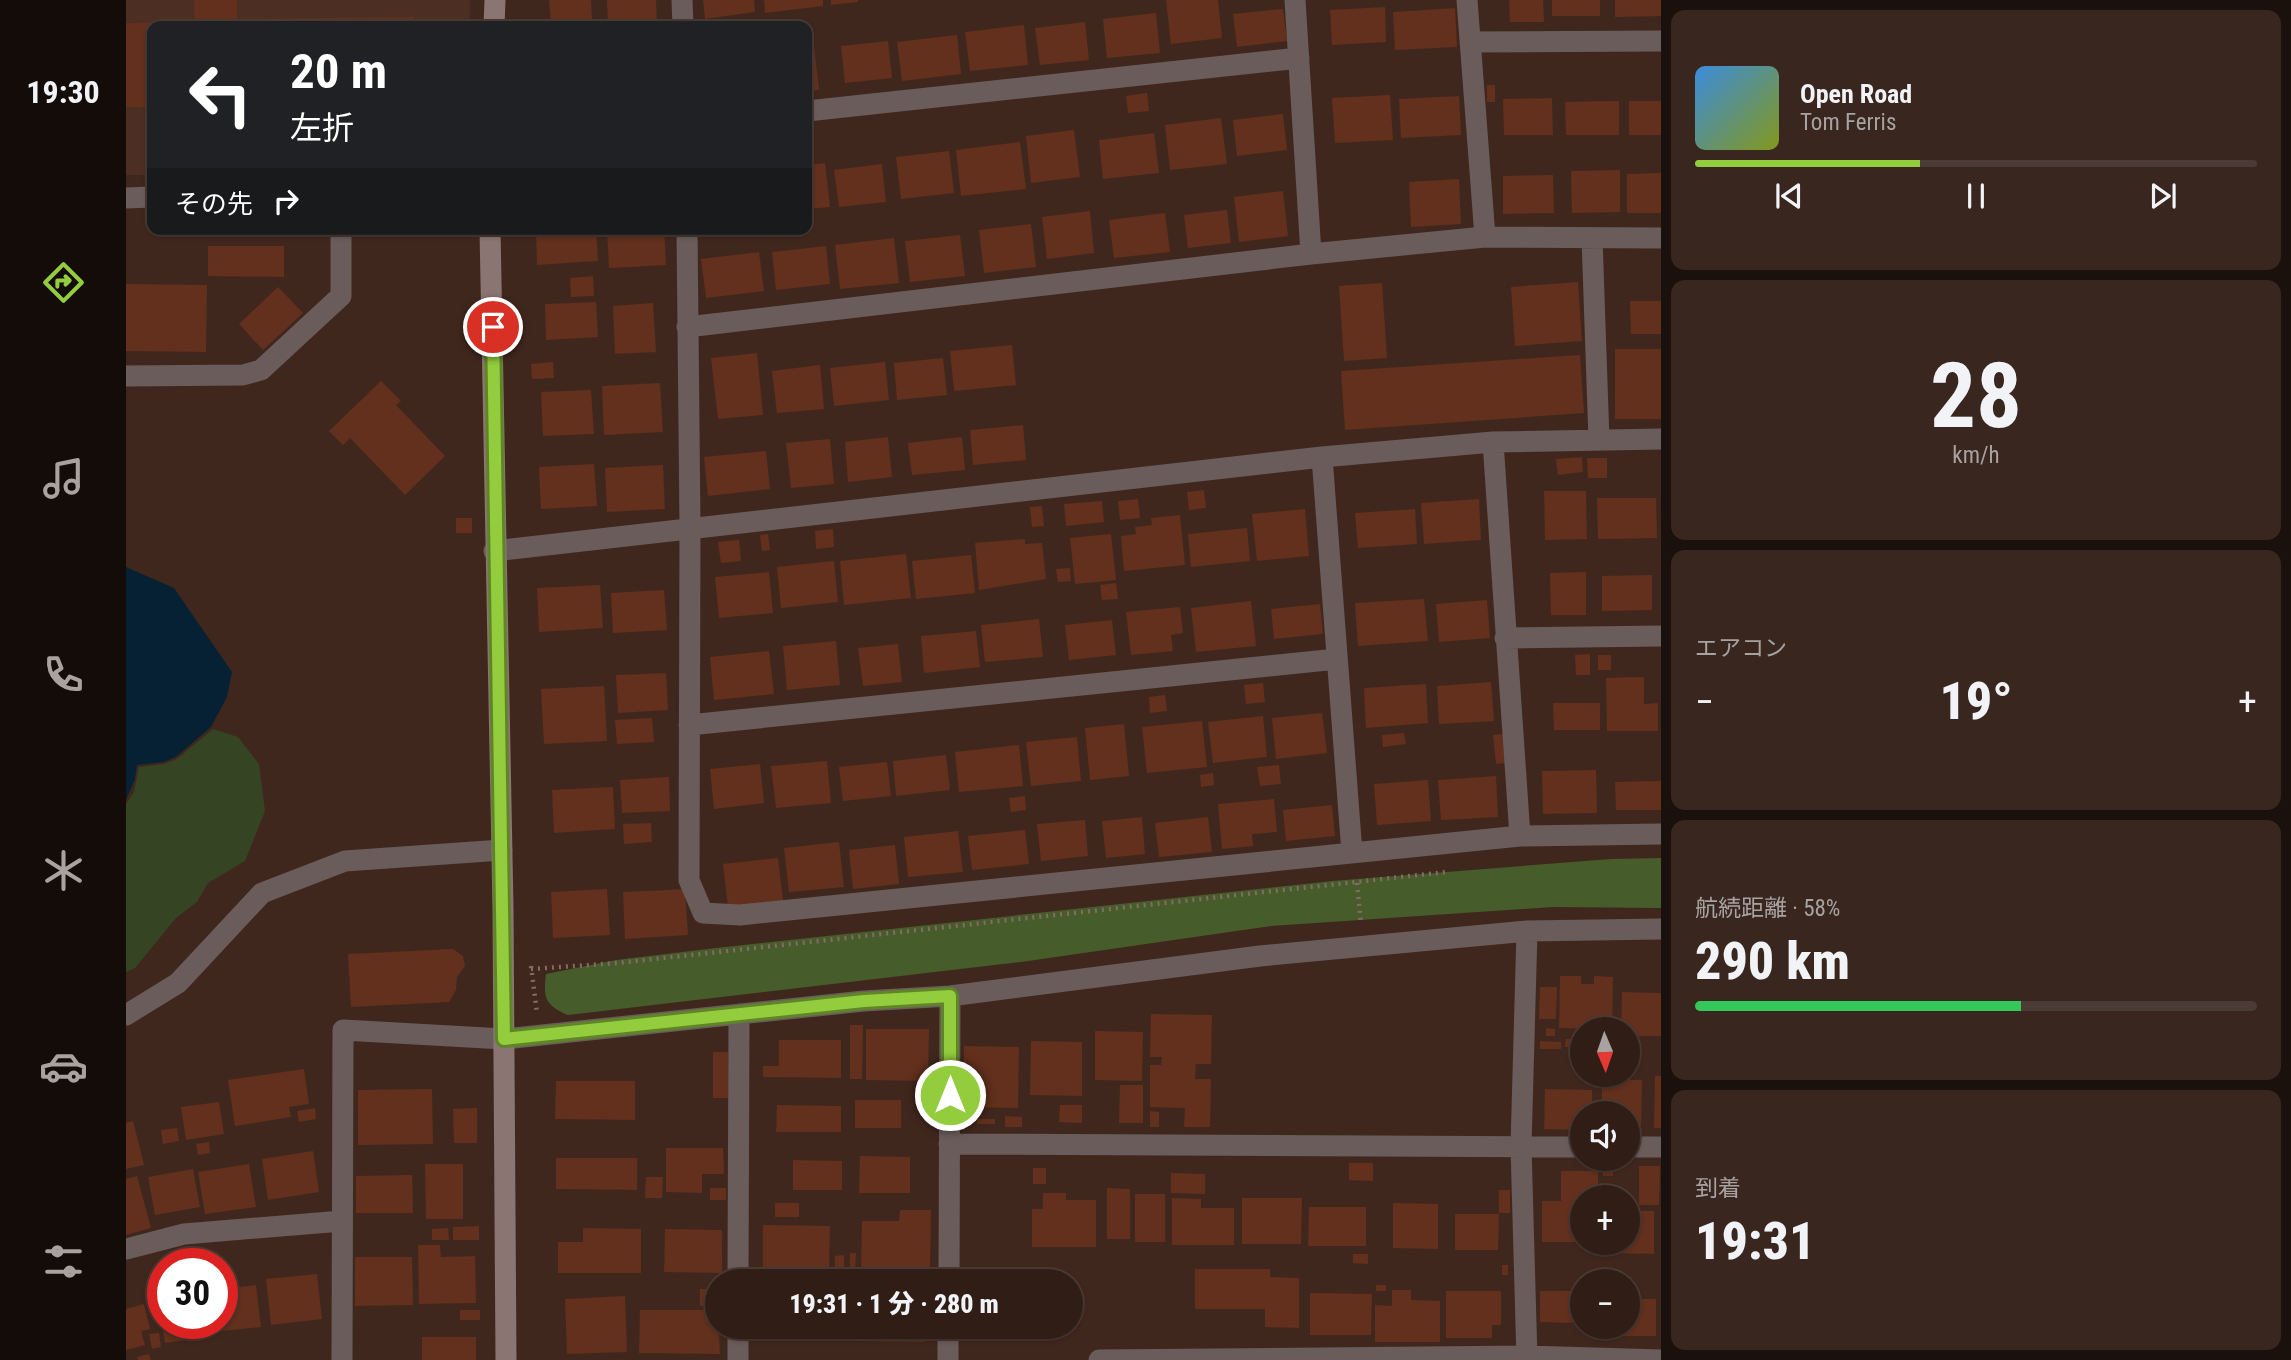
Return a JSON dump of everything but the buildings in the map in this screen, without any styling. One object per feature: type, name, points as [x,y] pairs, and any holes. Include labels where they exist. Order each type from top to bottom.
[{"type":"street","points":[[494,21],[495,0]]},
{"type":"street","points":[[682,0],[683,21]]},
{"type":"street","points":[[1295,0],[1311,254]]},
{"type":"street","points":[[1467,0],[1485,237]]},
{"type":"street","points":[[1470,42],[1661,41]]},
{"type":"street","points":[[812,110],[1299,58]]},
{"type":"street","points":[[126,198],[147,197]]},
{"type":"street","points":[[126,376],[243,375],[261,370],[341,296],[341,235]]},
{"type":"street","points":[[490,235],[494,551],[502,850],[506,1360]]},
{"type":"street","points":[[687,235],[689,880],[704,913],[740,915],[1520,836],[1661,834]]},
{"type":"street","points":[[687,327],[1311,254],[1485,237],[1661,238]]},
{"type":"street","points":[[1592,239],[1599,440]]},
{"type":"street","points":[[494,551],[1322,457],[1493,442],[1661,439]]},
{"type":"street","points":[[1493,442],[1520,836]]},
{"type":"street","points":[[1322,457],[1352,853]]},
{"type":"street","points":[[1505,638],[1661,636]]},
{"type":"street","points":[[689,725],[1337,659]]},
{"type":"street","points":[[126,1015],[178,983],[262,892],[345,861],[502,850]]},
{"type":"street","points":[[342,1360],[343,1030],[504,1039],[739,1014],[950,996],[1260,956],[1363,946],[1527,931],[1661,929]]},
{"type":"street","points":[[1527,931],[1521,1146],[1527,1358]]},
{"type":"street","points":[[949,1269],[950,996]]},
{"type":"street","points":[[738,1269],[739,1014]]},
{"type":"street","points":[[949,1144],[1570,1147]]},
{"type":"street","points":[[1640,1147],[1661,1147]]},
{"type":"street","points":[[126,1249],[184,1234],[342,1221]]},
{"type":"street","points":[[738,1339],[738,1360]]},
{"type":"street","points":[[948,1339],[948,1360]]},
{"type":"street","points":[[1099,1360],[1661,1360]]},
{"type":"path","points":[[531,969],[618,963],[1451,871]]},
{"type":"path","points":[[1357,883],[1363,946]]},
{"type":"shaded area","points":[[126,0],[470,0],[470,21],[147,21],[147,175],[126,175]]},
{"type":"green space","points":[[213,729],[238,737],[259,764],[265,811],[245,861],[208,883],[197,902],[176,918],[135,968],[126,972],[126,804],[134,792],[139,767],[164,764],[177,759]]},
{"type":"green space","points":[[1661,858],[1661,908],[1553,907],[1271,926],[1021,962],[568,1015],[550,1004],[545,989],[546,974],[616,960],[716,948],[1332,881],[1611,859]]},
{"type":"water","points":[[126,567],[174,588],[232,672],[227,697],[211,727],[176,757],[164,762],[137,765],[135,779],[126,800]]},
{"type":"route","points":[[493,327],[494,551],[504,1039],[864,1001],[950,996],[950,1095]]}]
